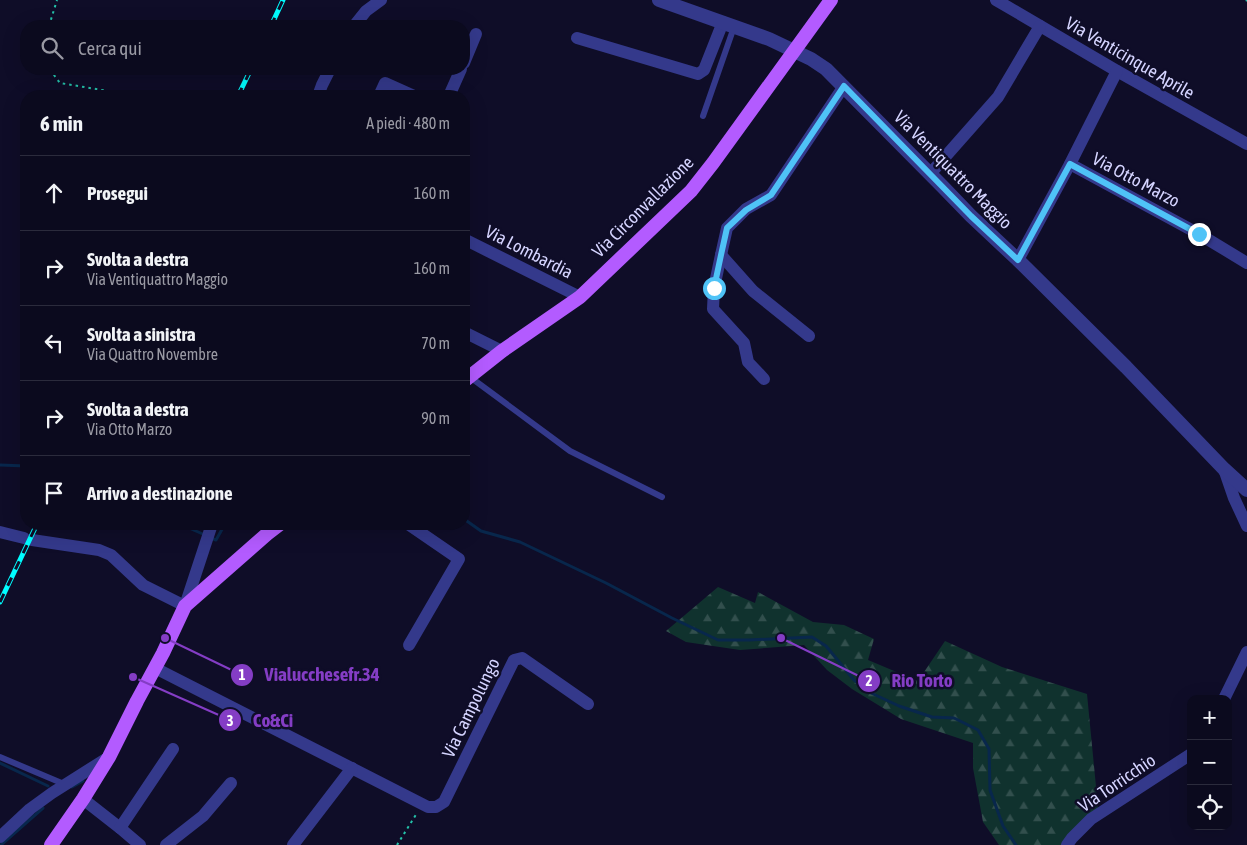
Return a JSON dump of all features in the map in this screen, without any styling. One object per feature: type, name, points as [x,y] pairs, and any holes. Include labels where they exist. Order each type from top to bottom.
[{"type":"main road","name":"Via Circonvallazione","points":[[470,377],[580,297],[691,190],[713,164],[830,0]]},
{"type":"main road","points":[[51,845],[109,757],[185,606],[272,530]]},
{"type":"street","points":[[359,20],[366,11],[381,0]]},
{"type":"street","name":"Via Ventiquattro Maggio","points":[[658,0],[769,39],[794,50],[826,69],[1247,490]]},
{"type":"street","name":"Via Venticinque Aprile","points":[[996,0],[1247,144]]},
{"type":"street","points":[[577,38],[698,74],[704,70],[729,24]]},
{"type":"street","points":[[930,174],[998,98],[1040,26]]},
{"type":"street","points":[[470,48],[476,34]]},
{"type":"street","points":[[1018,260],[1070,164],[1117,71]]},
{"type":"street","points":[[320,90],[327,75]]},
{"type":"street","points":[[452,90],[458,75]]},
{"type":"street","points":[[381,90],[385,83],[401,90]]},
{"type":"street","points":[[764,379],[748,362],[744,343],[712,309],[714,288],[727,228],[746,210],[771,195],[844,86]]},
{"type":"street","name":"Via Otto Marzo","points":[[1070,164],[1199,234],[1242,260]]},
{"type":"street","name":"Via Lombardia","points":[[470,242],[580,297]]},
{"type":"street","points":[[721,255],[753,291],[809,336]]},
{"type":"street","points":[[470,335],[502,352]]},
{"type":"street","points":[[1224,469],[1234,498],[1247,526]]},
{"type":"street","points":[[0,532],[28,539],[99,550],[111,555],[143,585],[185,606],[210,530]]},
{"type":"street","points":[[410,645],[459,560],[416,530]]},
{"type":"street","points":[[1226,695],[1247,652]]},
{"type":"street","name":"Via Campolungo","points":[[422,804],[428,808],[436,807],[444,802],[514,660],[522,658],[529,662],[588,704]]},
{"type":"street","points":[[155,668],[422,804]]},
{"type":"street","points":[[120,828],[173,749]]},
{"type":"street","points":[[0,837],[30,809],[109,757]]},
{"type":"street","name":"Via Torricchio","points":[[1067,845],[1091,819],[1187,757]]},
{"type":"street","points":[[293,845],[352,768]]},
{"type":"street","points":[[166,845],[202,816],[231,783]]},
{"type":"street","points":[[83,799],[140,845]]},
{"type":"lane","points":[[703,116],[729,24]]},
{"type":"lane","points":[[470,381],[570,451],[662,497]]},
{"type":"lane","points":[[0,757],[66,784]]},
{"type":"path","points":[[51,20],[57,0]]},
{"type":"path","points":[[54,75],[60,83],[102,90]]},
{"type":"path","points":[[397,845],[422,804]]},
{"type":"green space","points":[[718,587],[755,603],[758,592],[813,622],[844,625],[874,639],[868,660],[918,681],[945,641],[1002,667],[1087,694],[1098,807],[1087,831],[1072,845],[999,845],[983,822],[973,768],[973,743],[901,719],[852,689],[827,670],[804,645],[740,650],[686,642],[666,631]]},
{"type":"waterway","points":[[0,465],[20,466]]},
{"type":"waterway","points":[[470,523],[481,531],[520,542],[718,640],[812,637],[826,646],[854,680],[869,692],[899,706],[932,717],[954,718],[978,730],[989,749],[990,790],[1003,826],[1016,845]]},
{"type":"waterway","points":[[194,530],[205,535]]},
{"type":"waterway","points":[[211,538],[216,540],[222,530]]},
{"type":"waterway","points":[[0,763],[48,786]]},
{"type":"waterway","points":[[72,787],[83,781]]},
{"type":"waterway","points":[[1,845],[43,808]]},
{"type":"railway","points":[[274,20],[283,0]]},
{"type":"railway","points":[[241,90],[248,75]]},
{"type":"railway","points":[[0,602],[34,530]]},
{"type":"place","name":"Vialucchesefr.34","points":[[165,638]]},
{"type":"place","name":"Rio Torto","points":[[781,638]]},
{"type":"place","name":"Co&Ci","points":[[133,677]]},
{"type":"route","points":[[714,288],[727,228],[746,210],[771,195],[844,86],[971,216],[1018,260],[1070,164],[1199,234]]}]
